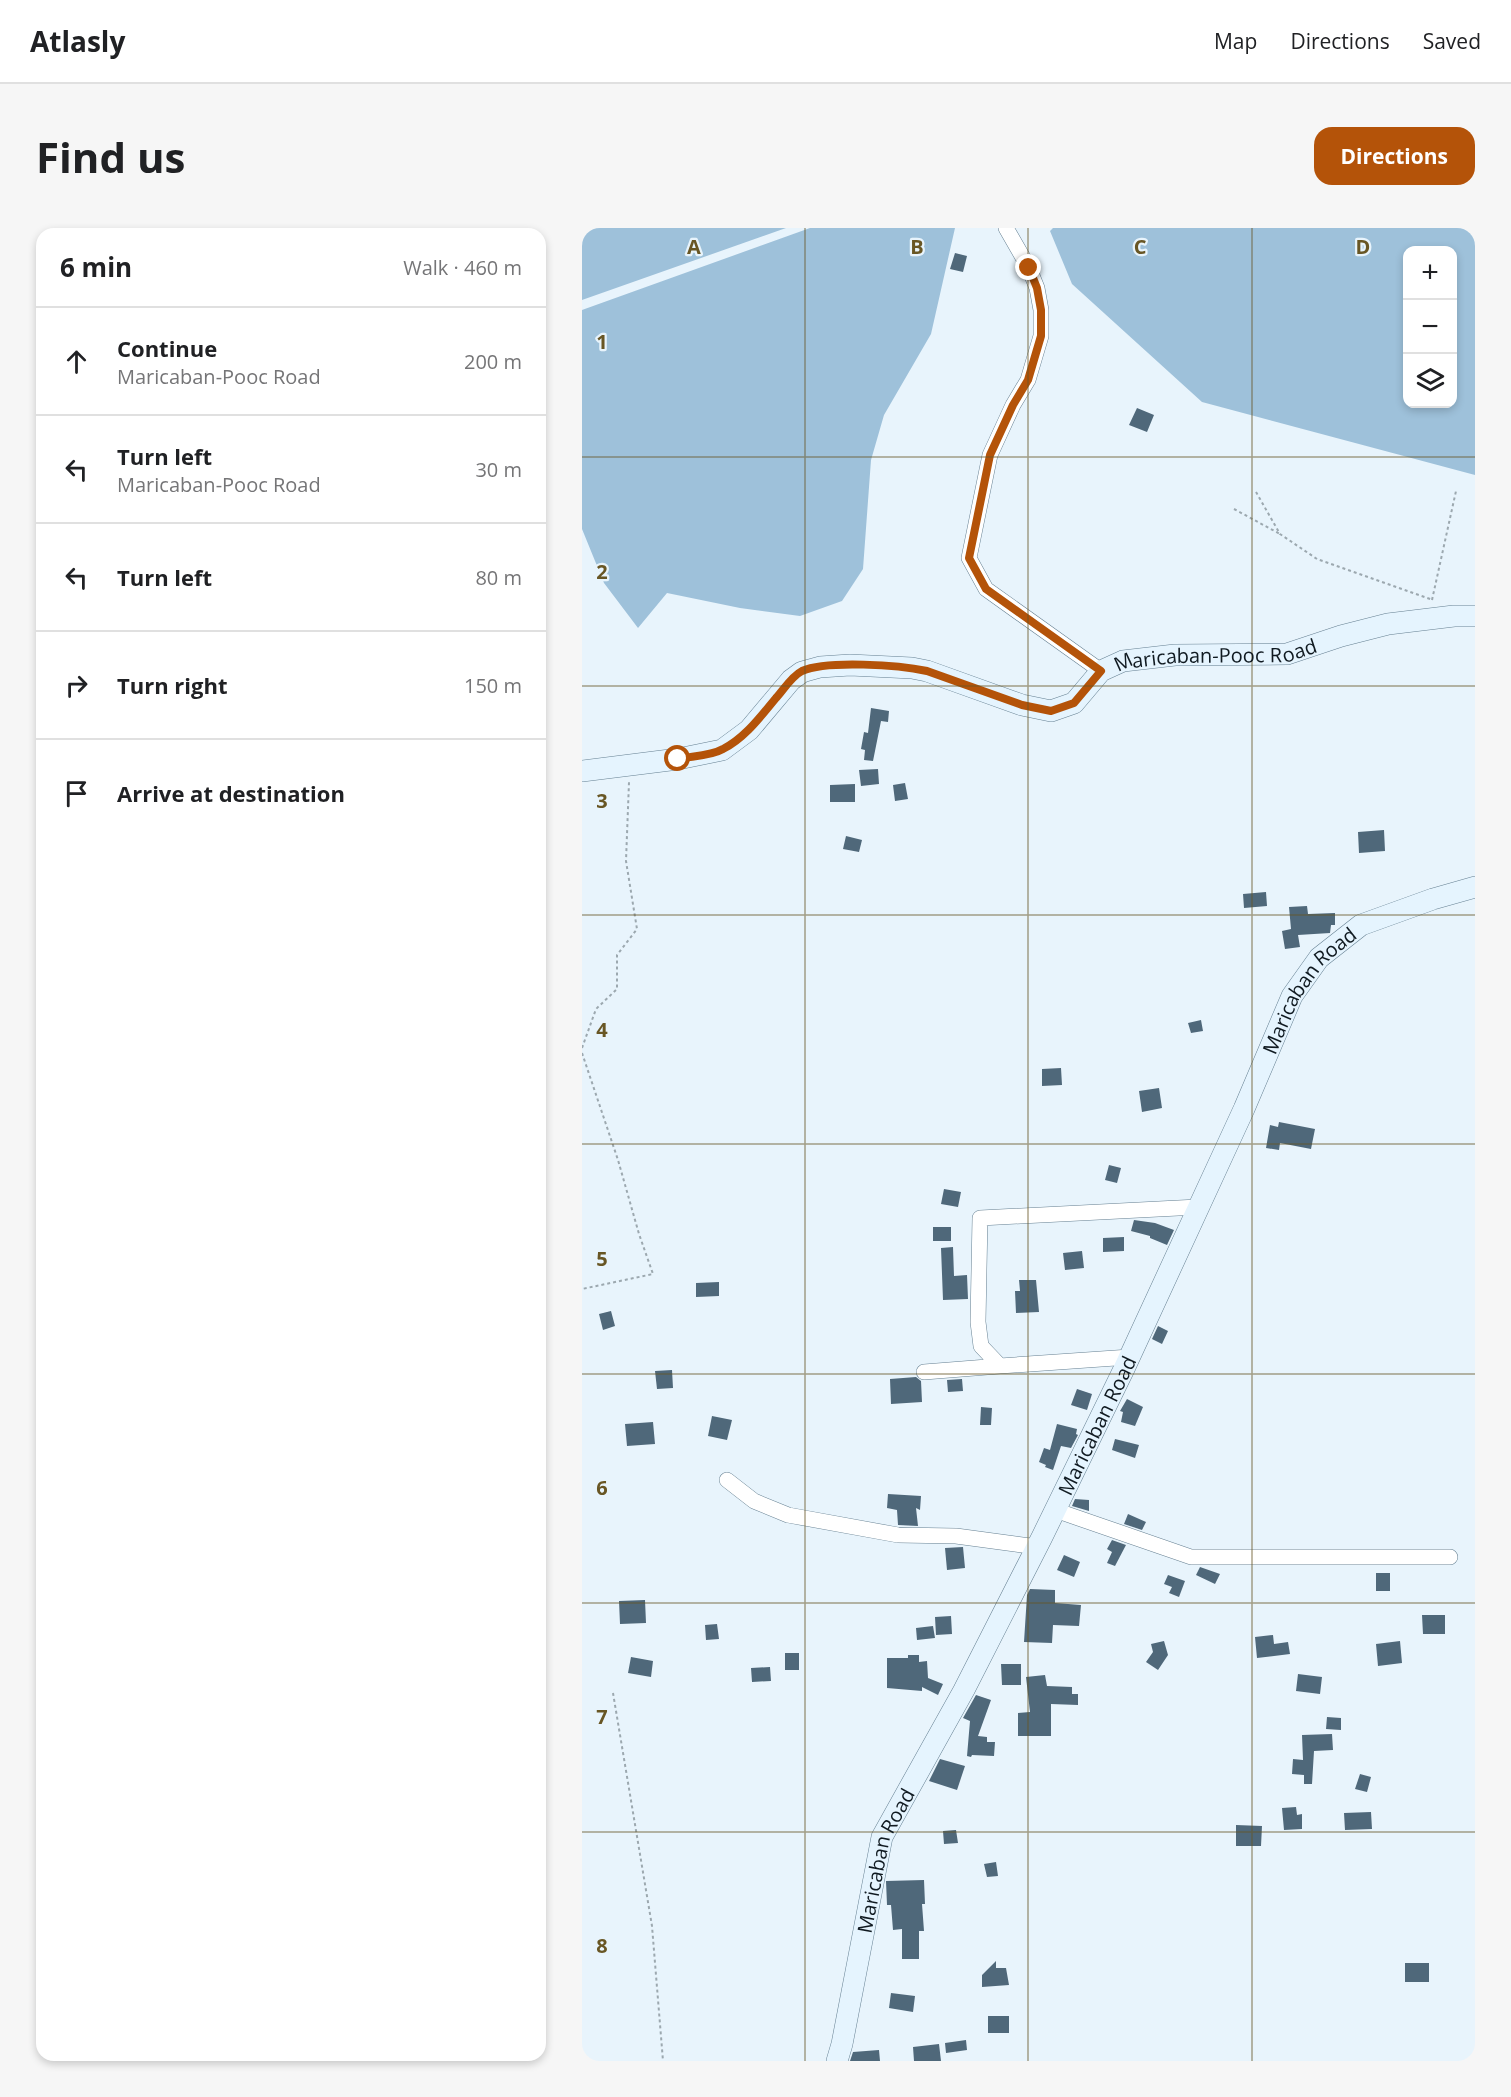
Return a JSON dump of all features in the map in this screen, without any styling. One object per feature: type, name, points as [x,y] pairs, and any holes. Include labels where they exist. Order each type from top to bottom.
[{"type":"street","points":[[1006,228],[1029,268],[1037,288],[1041,310],[1041,336],[1028,380],[1013,405],[990,455],[969,558],[986,589],[1101,671]]},
{"type":"street","name":"Maricaban-Pooc Road","points":[[582,771],[678,759],[723,750],[749,730],[791,680],[802,672],[820,667],[850,665],[912,668],[927,671],[1022,705],[1051,711],[1074,703],[1101,671],[1123,661],[1175,655],[1287,654],[1341,636],[1388,624],[1465,616]]},
{"type":"street","name":"Maricaban Road","points":[[837,2061],[882,1837],[963,1690],[1037,1547],[1130,1357],[1292,996],[1319,958],[1361,925],[1433,899],[1475,887]]},
{"type":"street","points":[[1000,1366],[981,1346],[978,1322],[980,1218],[1198,1208]]},
{"type":"street","points":[[924,1372],[1130,1357]]},
{"type":"street","points":[[727,1480],[754,1501],[788,1515],[898,1535],[956,1536],[1037,1547]]},
{"type":"street","points":[[1055,1510],[1191,1557],[1450,1557]]},
{"type":"path","points":[[1432,600],[1456,491]]},
{"type":"path","points":[[1256,492],[1280,534]]},
{"type":"path","points":[[1234,509],[1280,534],[1317,559],[1432,600],[1465,616]]},
{"type":"path","points":[[582,1048],[596,1010],[617,989],[617,955],[637,929],[626,861],[630,764]]},
{"type":"path","points":[[582,1053],[653,1274],[582,1289]]},
{"type":"path","points":[[613,1693],[652,1926],[663,2061]]},
{"type":"water","points":[[582,228],[786,228],[582,300]]},
{"type":"water","points":[[810,228],[955,228],[931,334],[884,415],[871,460],[863,569],[842,601],[800,616],[740,608],[667,593],[638,628],[604,583],[582,529],[582,310]]},
{"type":"water","points":[[1053,228],[1475,228],[1475,475],[1202,402],[1072,284],[1050,231]]},
{"type":"building","points":[[955,253],[967,256],[963,272],[950,269]]},
{"type":"building","points":[[1137,408],[1154,415],[1147,432],[1129,425]]},
{"type":"building","points":[[871,708],[889,711],[888,722],[881,721],[873,761],[864,760],[865,750],[861,749],[864,732],[868,733]]},
{"type":"building","points":[[878,769],[879,784],[861,786],[859,770]]},
{"type":"building","points":[[905,783],[908,799],[895,801],[893,785]]},
{"type":"building","points":[[855,784],[855,802],[830,802],[830,785]]},
{"type":"building","points":[[1384,830],[1385,851],[1359,853],[1358,832]]},
{"type":"building","points":[[846,836],[862,840],[859,852],[843,849]]},
{"type":"building","points":[[1266,892],[1267,906],[1244,908],[1243,894]]},
{"type":"building","points":[[1307,906],[1308,914],[1335,913],[1335,925],[1331,925],[1330,933],[1298,935],[1300,947],[1285,949],[1282,931],[1291,929],[1289,907]]},
{"type":"building","points":[[1201,1020],[1203,1031],[1191,1033],[1188,1023]]},
{"type":"building","points":[[1061,1068],[1062,1085],[1042,1086],[1042,1069]]},
{"type":"building","points":[[1159,1088],[1162,1108],[1142,1112],[1139,1091]]},
{"type":"building","points":[[1279,1122],[1315,1129],[1311,1149],[1280,1143],[1279,1150],[1266,1148],[1270,1125],[1278,1127]]},
{"type":"building","points":[[1109,1165],[1121,1168],[1117,1183],[1105,1180]]},
{"type":"building","points":[[944,1189],[961,1192],[958,1207],[941,1204]]},
{"type":"building","points":[[1134,1220],[1155,1223],[1174,1230],[1167,1245],[1150,1236],[1131,1231]]},
{"type":"building","points":[[933,1227],[951,1227],[951,1241],[933,1241]]},
{"type":"building","points":[[1124,1237],[1124,1251],[1103,1252],[1103,1238]]},
{"type":"building","points":[[953,1247],[954,1276],[967,1275],[968,1299],[943,1300],[941,1248]]},
{"type":"building","points":[[1082,1251],[1084,1268],[1065,1270],[1063,1253]]},
{"type":"building","points":[[1019,1280],[1036,1280],[1039,1312],[1016,1313],[1015,1291],[1020,1291]]},
{"type":"building","points":[[719,1282],[719,1296],[696,1297],[696,1283]]},
{"type":"building","points":[[611,1311],[615,1326],[603,1330],[599,1314]]},
{"type":"building","points":[[1158,1326],[1168,1331],[1162,1344],[1152,1339]]},
{"type":"building","points":[[672,1370],[673,1388],[657,1389],[655,1371]]},
{"type":"building","points":[[916,1377],[921,1381],[922,1402],[891,1404],[890,1379]]},
{"type":"building","points":[[962,1379],[963,1391],[948,1392],[947,1380]]},
{"type":"building","points":[[1077,1389],[1092,1394],[1087,1410],[1071,1405]]},
{"type":"building","points":[[1127,1399],[1143,1407],[1135,1426],[1121,1422],[1123,1412],[1120,1411]]},
{"type":"building","points":[[981,1407],[992,1408],[991,1425],[980,1425]]},
{"type":"building","points":[[712,1416],[732,1420],[727,1440],[708,1436]]},
{"type":"building","points":[[653,1422],[655,1444],[627,1446],[625,1424]]},
{"type":"building","points":[[1057,1424],[1077,1429],[1076,1434],[1078,1435],[1071,1448],[1061,1446],[1053,1470],[1039,1462],[1044,1448],[1050,1450]]},
{"type":"building","points":[[1115,1439],[1139,1445],[1135,1458],[1112,1450]]},
{"type":"building","points":[[888,1494],[921,1496],[920,1510],[916,1508],[918,1526],[898,1525],[897,1510],[887,1508]]},
{"type":"building","points":[[1075,1499],[1089,1500],[1089,1511],[1072,1506]]},
{"type":"building","points":[[1128,1514],[1146,1522],[1142,1530],[1124,1524]]},
{"type":"building","points":[[1112,1540],[1126,1545],[1115,1566],[1107,1563],[1112,1552],[1107,1549]]},
{"type":"building","points":[[963,1547],[965,1568],[947,1570],[945,1548]]},
{"type":"building","points":[[1064,1555],[1080,1562],[1074,1577],[1057,1570]]},
{"type":"building","points":[[1200,1567],[1220,1574],[1215,1584],[1196,1575]]},
{"type":"building","points":[[1376,1573],[1390,1573],[1390,1591],[1376,1591]]},
{"type":"building","points":[[1168,1575],[1185,1581],[1179,1597],[1169,1593],[1172,1587],[1164,1584]]},
{"type":"building","points":[[1030,1589],[1055,1590],[1055,1603],[1081,1605],[1079,1626],[1053,1625],[1052,1643],[1024,1642],[1027,1595]]},
{"type":"building","points":[[645,1600],[646,1623],[620,1624],[619,1601]]},
{"type":"building","points":[[1422,1615],[1445,1615],[1445,1634],[1423,1634]]},
{"type":"building","points":[[951,1616],[952,1634],[936,1635],[935,1617]]},
{"type":"building","points":[[717,1624],[719,1639],[706,1640],[705,1625]]},
{"type":"building","points":[[933,1626],[935,1638],[917,1640],[916,1628]]},
{"type":"building","points":[[1273,1635],[1274,1644],[1288,1642],[1290,1654],[1257,1658],[1255,1637]]},
{"type":"building","points":[[1164,1641],[1168,1655],[1158,1670],[1146,1662],[1153,1652],[1151,1644]]},
{"type":"building","points":[[1400,1641],[1402,1663],[1378,1666],[1376,1644]]},
{"type":"building","points":[[785,1653],[799,1653],[799,1670],[785,1670]]},
{"type":"building","points":[[908,1655],[919,1655],[919,1662],[927,1661],[928,1678],[943,1684],[938,1695],[922,1687],[922,1691],[887,1688],[887,1658],[908,1658]]},
{"type":"building","points":[[631,1657],[653,1661],[651,1677],[628,1673]]},
{"type":"building","points":[[1001,1664],[1021,1664],[1021,1685],[1002,1685]]},
{"type":"building","points":[[770,1667],[771,1681],[752,1682],[751,1668]]},
{"type":"building","points":[[1298,1674],[1322,1677],[1320,1694],[1296,1691]]},
{"type":"building","points":[[1045,1675],[1047,1686],[1072,1687],[1072,1694],[1078,1694],[1078,1705],[1051,1704],[1051,1736],[1018,1736],[1018,1713],[1030,1712],[1026,1677]]},
{"type":"building","points":[[976,1695],[991,1700],[978,1736],[987,1737],[987,1742],[995,1742],[994,1756],[967,1756],[970,1721],[963,1718]]},
{"type":"building","points":[[1327,1717],[1341,1718],[1341,1730],[1326,1729]]},
{"type":"building","points":[[1332,1734],[1333,1750],[1314,1751],[1312,1784],[1304,1784],[1304,1775],[1292,1774],[1293,1759],[1303,1760],[1302,1735]]},
{"type":"building","points":[[940,1759],[965,1766],[957,1790],[929,1781]]},
{"type":"building","points":[[1360,1774],[1371,1777],[1367,1792],[1355,1789]]},
{"type":"building","points":[[1296,1807],[1297,1815],[1302,1814],[1302,1829],[1284,1830],[1282,1808]]},
{"type":"building","points":[[1371,1812],[1372,1829],[1345,1830],[1344,1813]]},
{"type":"building","points":[[1236,1825],[1262,1826],[1261,1846],[1236,1846]]},
{"type":"building","points":[[956,1830],[958,1843],[944,1844],[943,1831]]},
{"type":"building","points":[[996,1862],[998,1876],[987,1877],[984,1864]]},
{"type":"building","points":[[924,1880],[925,1904],[922,1904],[924,1931],[919,1931],[919,1959],[902,1959],[902,1929],[893,1930],[891,1905],[887,1905],[886,1881]]},
{"type":"building","points":[[996,1961],[996,1968],[1006,1968],[1009,1985],[982,1987],[982,1975]]},
{"type":"building","points":[[1405,1963],[1429,1963],[1429,1982],[1405,1982]]},
{"type":"building","points":[[891,1993],[915,1996],[913,2012],[889,2008]]},
{"type":"building","points":[[988,2016],[1009,2016],[1009,2033],[988,2033]]},
{"type":"building","points":[[966,2040],[967,2050],[946,2053],[945,2043]]},
{"type":"building","points":[[939,2044],[941,2061],[914,2061],[913,2047]]},
{"type":"building","points":[[879,2050],[880,2061],[850,2061],[853,2052]]},
{"type":"route","points":[[678,759],[723,750],[749,730],[791,680],[802,672],[820,667],[850,665],[912,668],[927,671],[1022,705],[1051,711],[1074,703],[1101,671],[986,589],[969,558],[990,455],[1013,405],[1028,380],[1041,336],[1041,310],[1037,288],[1029,268]]}]
